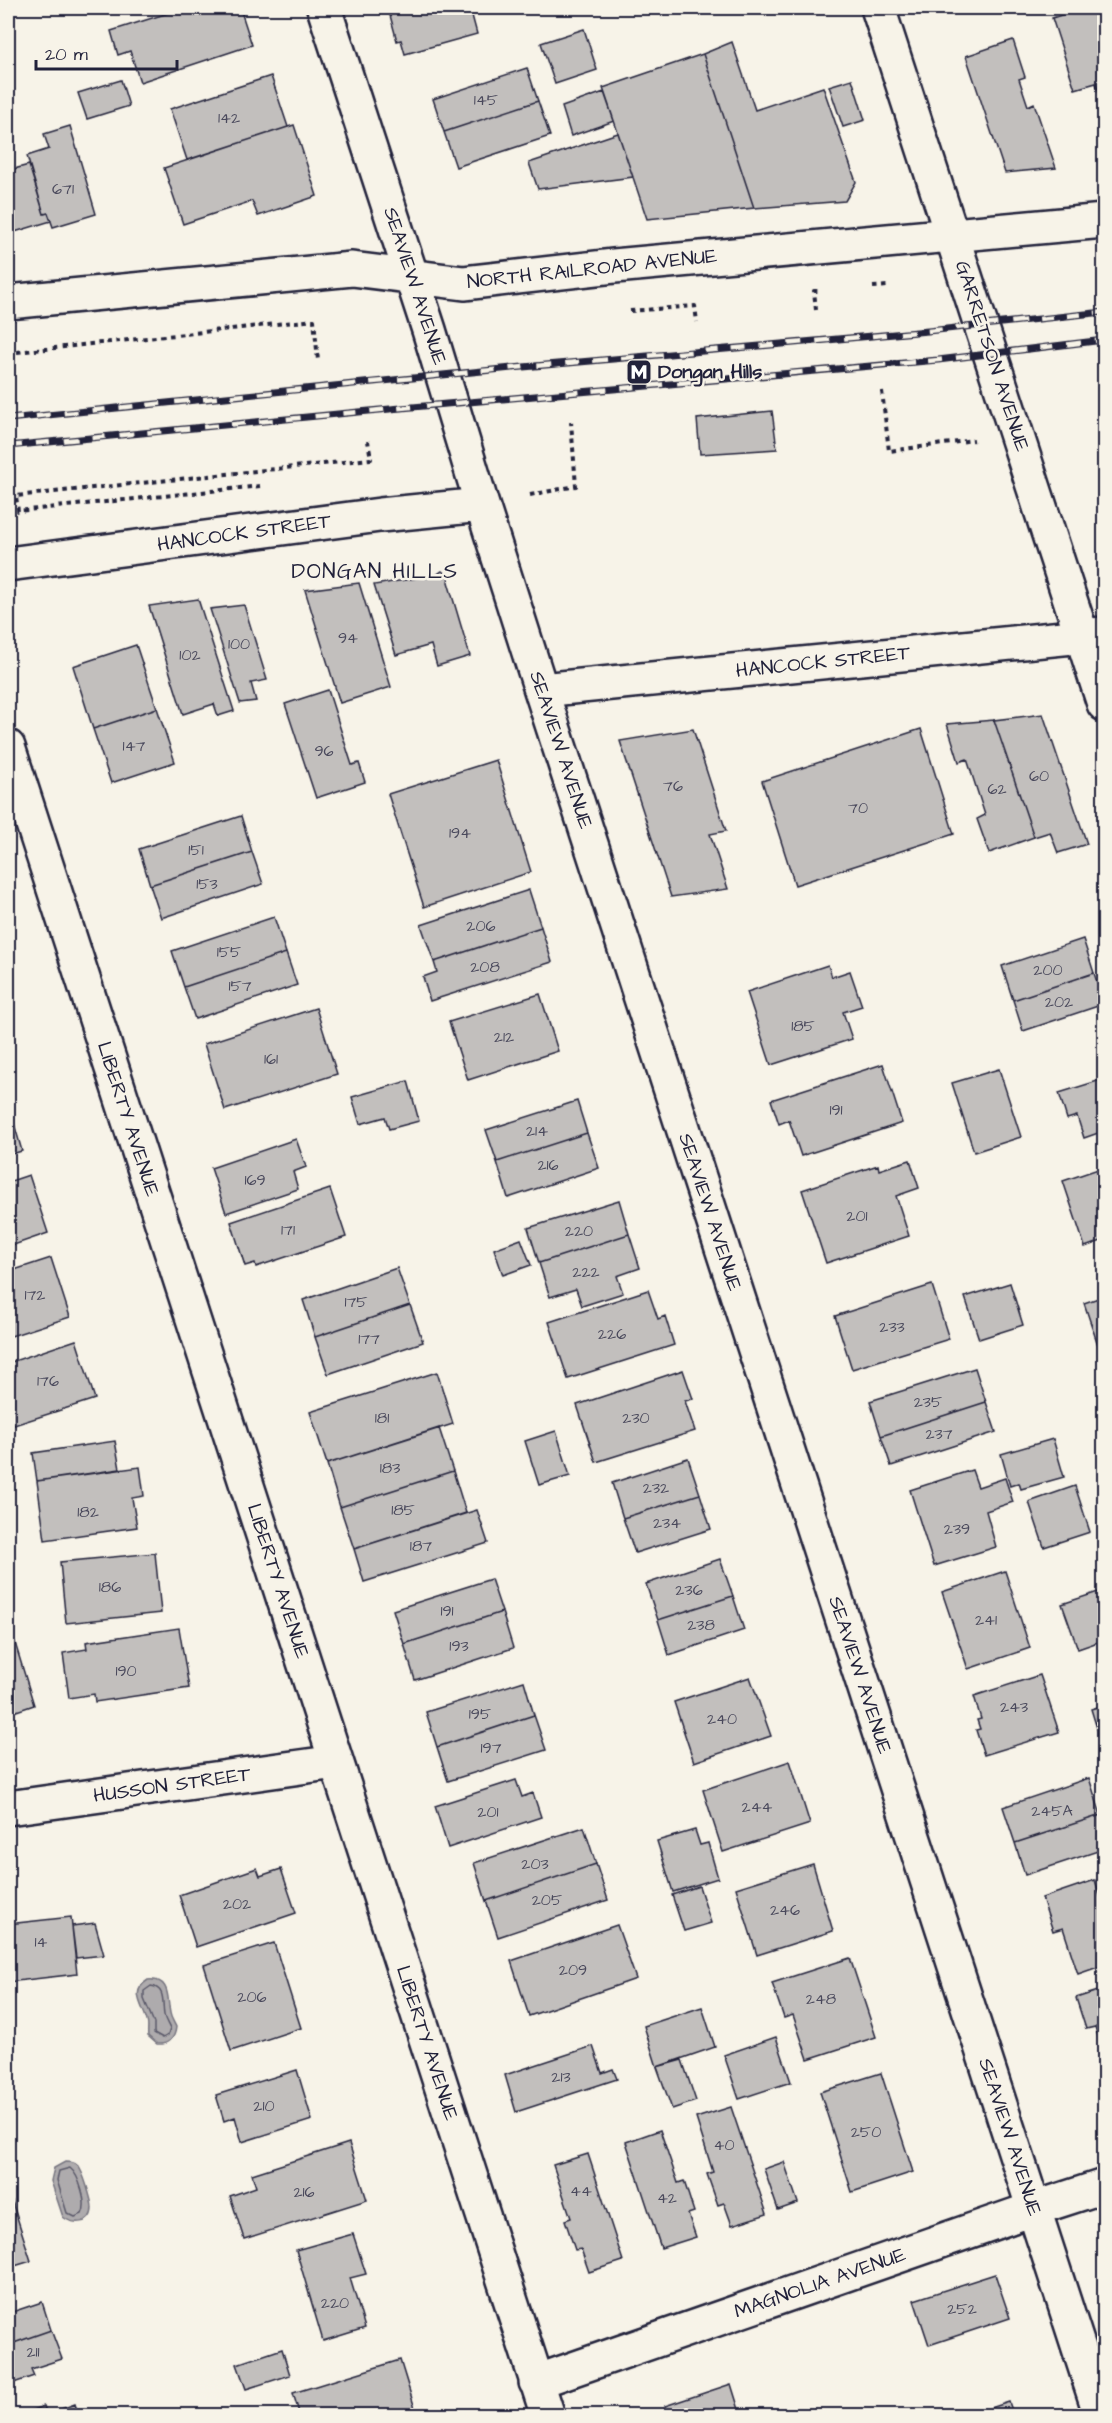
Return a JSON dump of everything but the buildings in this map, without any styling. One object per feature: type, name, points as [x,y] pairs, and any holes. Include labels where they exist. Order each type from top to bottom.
[{"type":"street","name":"SEAVIEW AVENUE","points":[[324,8],[412,276],[541,690],[1101,2415]]},
{"type":"street","name":"GARRETSON AVENUE","points":[[878,8],[952,236],[1094,635],[1104,704]]},
{"type":"street","name":"NORTH RAILROAD AVENUE","points":[[8,302],[352,269],[464,284],[614,266],[1104,221]]},
{"type":"street","name":"HANCOCK STREET","points":[[8,564],[380,515],[482,505]]},
{"type":"street","name":"HANCOCK STREET","points":[[541,690],[1094,635]]},
{"type":"street","name":"LIBERTY AVENUE","points":[[8,747],[548,2415]]},
{"type":"street","name":"HUSSON STREET","points":[[8,1808],[336,1762]]},
{"type":"street","name":"MAGNOLIA AVENUE","points":[[536,2382],[1033,2208],[1104,2186]]},
{"type":"path","points":[[867,287],[888,286]]},
{"type":"path","points":[[816,310],[814,291],[825,290]]},
{"type":"path","points":[[630,311],[695,306],[698,321]]},
{"type":"path","points":[[8,353],[314,320],[318,360]]},
{"type":"path","points":[[882,392],[889,451],[974,440]]},
{"type":"path","points":[[530,495],[576,486],[572,422]]},
{"type":"path","points":[[261,486],[18,511],[16,496],[371,459],[368,441]]},
{"type":"water","points":[[148,1980],[161,1982],[167,1990],[170,2015],[176,2027],[172,2038],[164,2043],[157,2044],[148,2036],[148,2023],[138,1994],[139,1989]]},
{"type":"water","points":[[65,2162],[78,2166],[92,2204],[89,2218],[81,2222],[67,2220],[63,2217],[51,2181],[54,2168]]},
{"type":"railway","points":[[8,419],[512,368],[928,331],[1104,312]]},
{"type":"railway","points":[[8,446],[938,360],[1104,340]]},
{"type":"place","name":"Dongan Hills","points":[[639,372]]},
{"type":"district","name":"DONGAN HILLS","points":[[375,571]]}]
